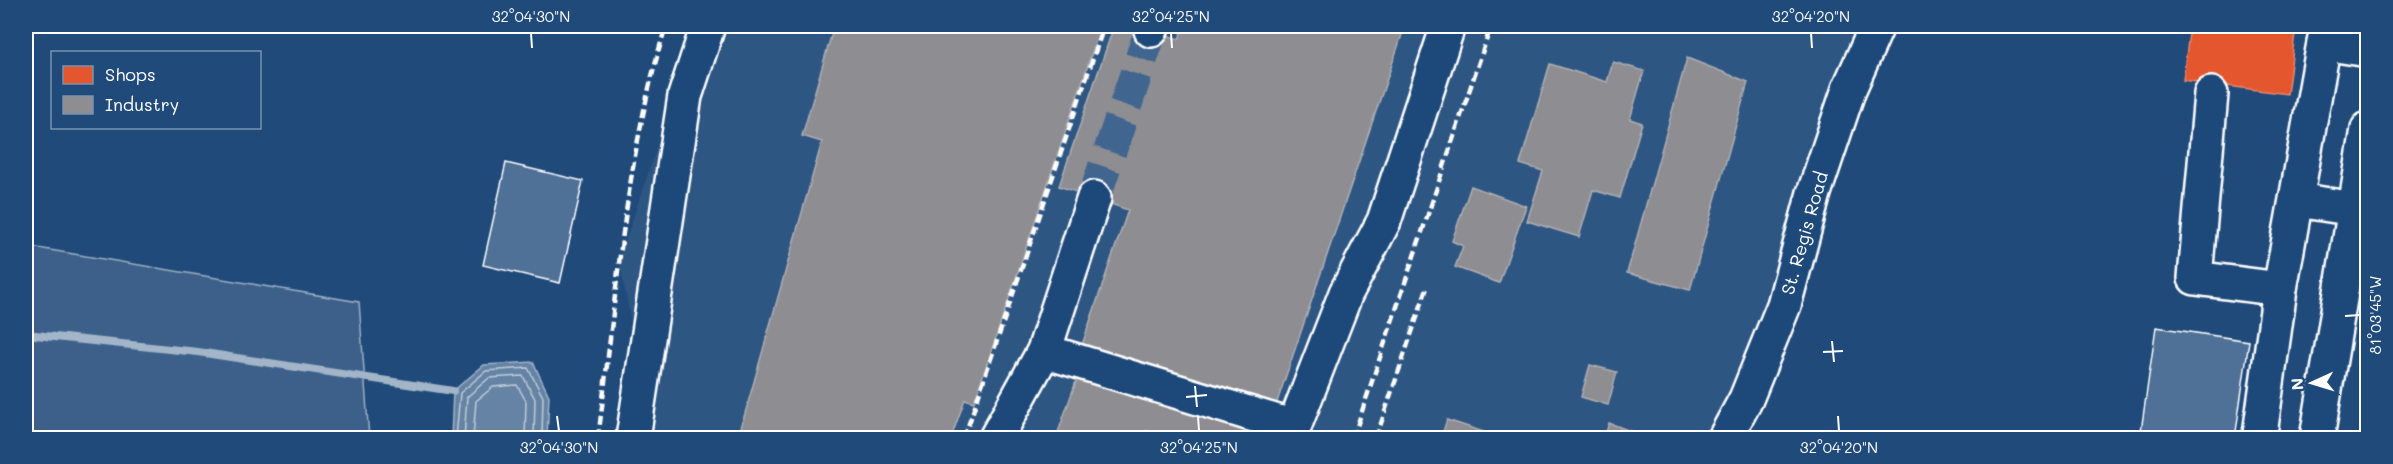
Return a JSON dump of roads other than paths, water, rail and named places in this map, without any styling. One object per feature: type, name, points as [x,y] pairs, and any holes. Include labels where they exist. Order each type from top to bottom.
[{"type":"main road","points":[[633,438],[685,96],[708,26]]},
{"type":"main road","points":[[1044,351],[1292,433],[1346,293],[1384,221],[1448,26]]},
{"type":"main road","name":"St. Regis Road","points":[[1725,438],[1746,399],[1784,305],[1817,183],[1849,89],[1877,26]]},
{"type":"main road","points":[[2260,434],[2280,289],[2325,34],[2367,50]]},
{"type":"main road","points":[[2211,94],[2195,278],[2280,289]]},
{"type":"main road","points":[[2317,438],[2367,129]]},
{"type":"main road","points":[[996,438],[1044,351],[1094,198]]},
{"type":"main road","points":[[2297,200],[2355,210]]},
{"type":"water","points":[[533,362],[549,396],[547,438],[451,438],[453,391],[484,365]]},
{"type":"waterway","points":[[26,334],[198,352],[453,391]]},
{"type":"tunnel","points":[[1094,198],[1151,30]]},
{"type":"railway","points":[[598,438],[631,178],[652,76],[666,26]]},
{"type":"railway","points":[[964,438],[1104,26]]},
{"type":"railway","points":[[1353,438],[1491,26]]},
{"type":"railway","points":[[1376,438],[1428,285]]},
{"type":"railway","points":[[1145,438],[1148,431]]}]
